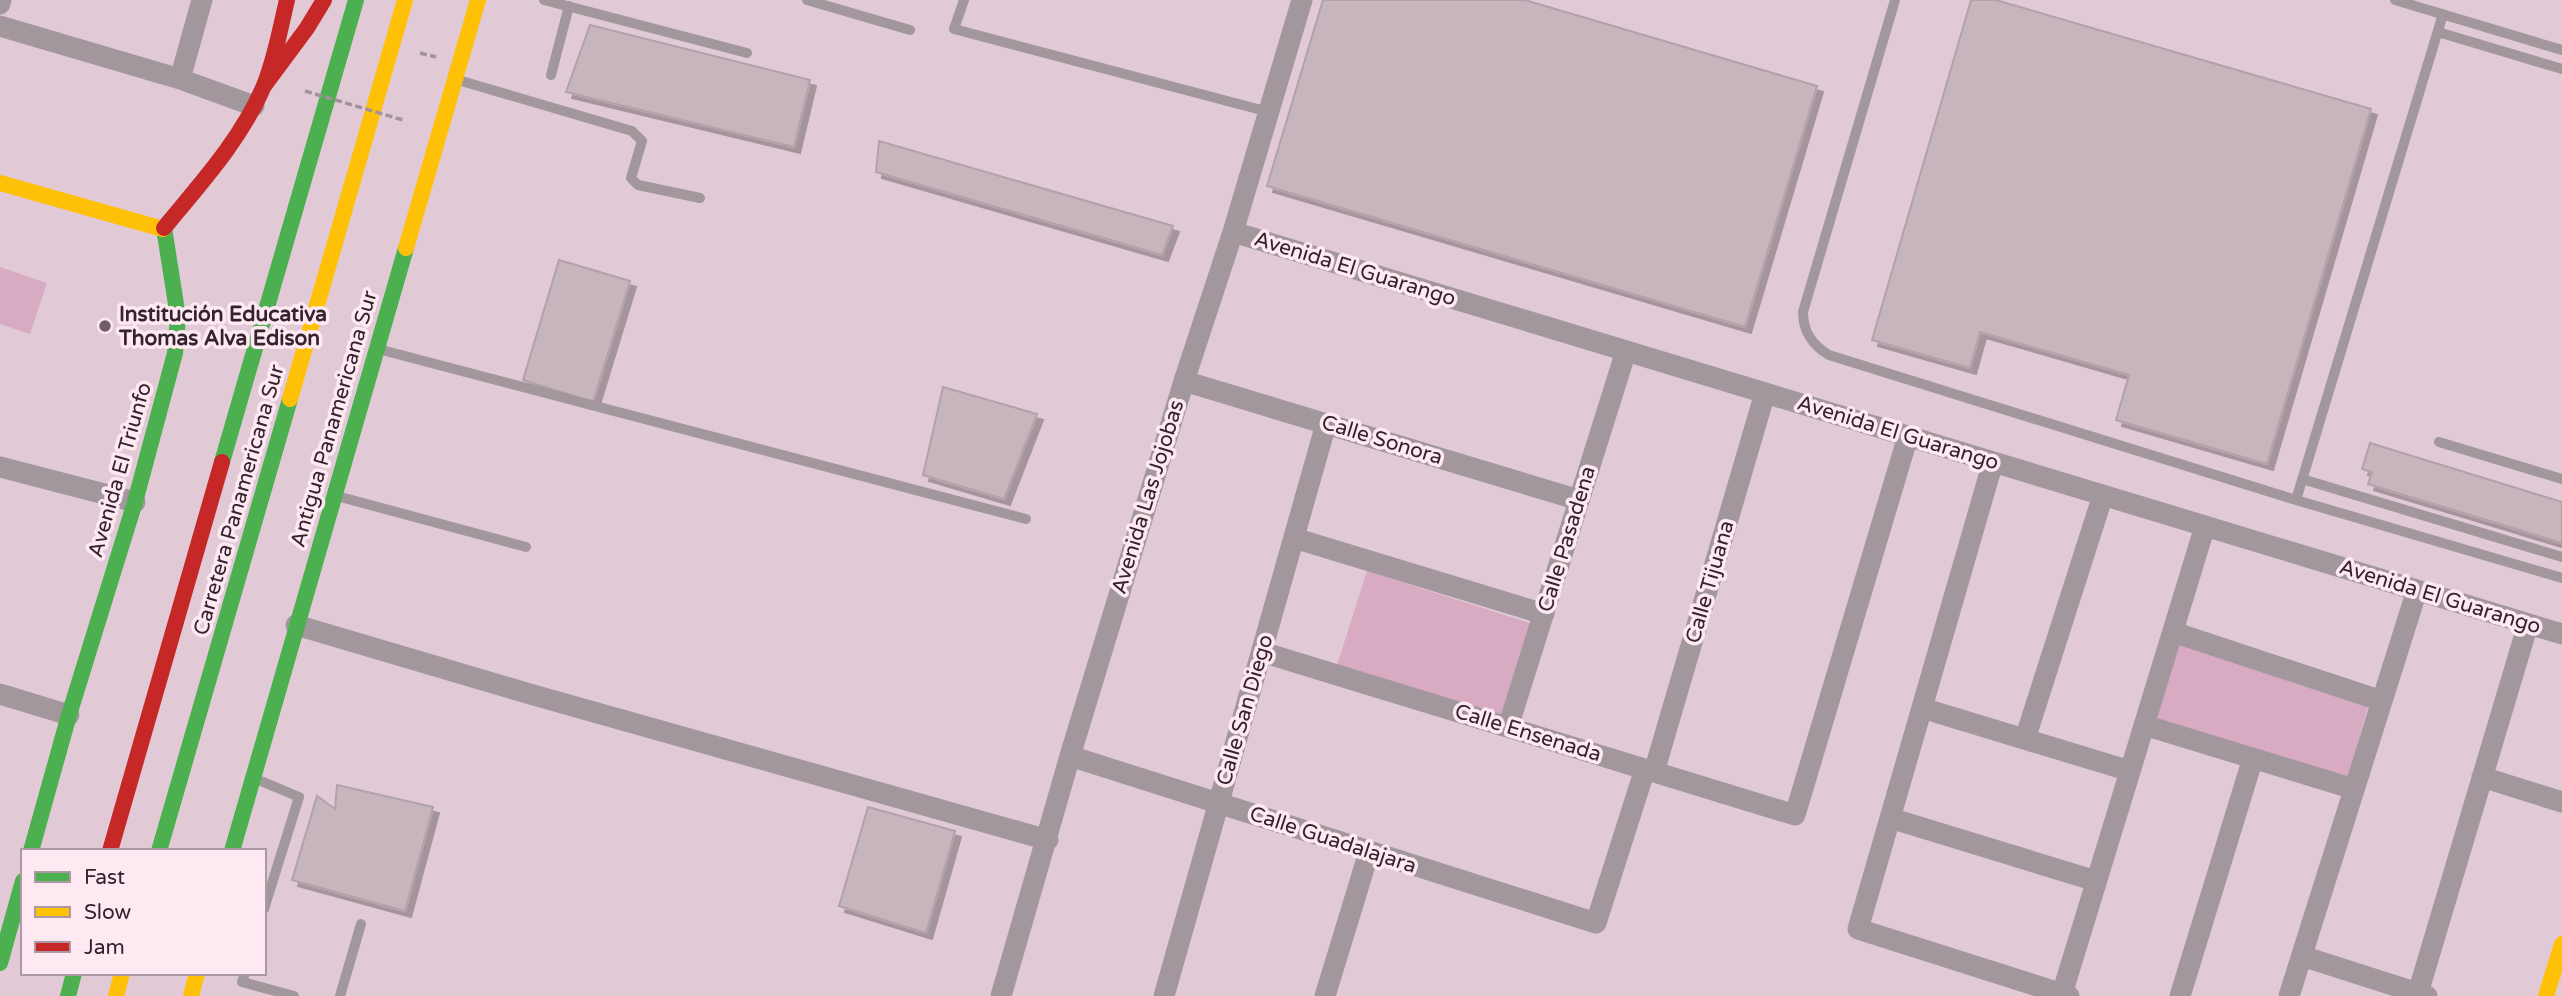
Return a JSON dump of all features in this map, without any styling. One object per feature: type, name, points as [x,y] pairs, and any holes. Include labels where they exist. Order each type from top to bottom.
[{"type":"main road","points":[[264,86],[288,0]]},
{"type":"main road","points":[[0,183],[163,229],[228,147],[264,86],[324,0]]},
{"type":"main road","name":"Carretera Panamericana Sur","points":[[111,849],[356,0]]},
{"type":"main road","name":"Carretera Panamericana Sur","points":[[160,849],[405,0]]},
{"type":"main road","name":"Antigua Panamericana Sur","points":[[233,849],[478,0]]},
{"type":"main road","name":"Avenida El Triunfo","points":[[32,849],[69,715],[135,502],[175,353],[178,317],[163,229]]},
{"type":"main road","points":[[0,963],[21,888]]},
{"type":"main road","points":[[2546,996],[2559,961],[2562,944]]},
{"type":"main road","points":[[68,996],[73,975]]},
{"type":"main road","points":[[116,996],[121,975]]},
{"type":"main road","points":[[191,996],[196,975]]},
{"type":"street","points":[[180,79],[202,0]]},
{"type":"street","name":"Avenida Las Jojobas","points":[[1001,996],[1070,756],[1302,0]]},
{"type":"street","points":[[0,26],[180,79],[254,106]]},
{"type":"street","name":"Avenida El Guarango","points":[[1233,232],[2562,634]]},
{"type":"street","name":"Calle Pasadena","points":[[1508,727],[1626,351]]},
{"type":"street","name":"Calle Sonora","points":[[1184,381],[1580,500]]},
{"type":"street","name":"Calle Tijuana","points":[[1596,923],[1650,770],[1765,393]]},
{"type":"street","name":"Calle San Diego","points":[[1164,996],[1326,424]]},
{"type":"street","name":"Calle Ensenada","points":[[1262,652],[1795,815],[1909,436]]},
{"type":"street","points":[[1993,462],[1858,929],[2065,995],[2096,881],[2205,526]]},
{"type":"street","points":[[0,467],[135,502]]},
{"type":"street","points":[[2025,739],[2102,495]]},
{"type":"street","points":[[1294,538],[1544,614]]},
{"type":"street","points":[[2289,996],[2417,590]]},
{"type":"street","points":[[2302,956],[2423,994],[2482,777],[2528,624]]},
{"type":"street","points":[[296,625],[1048,840]]},
{"type":"street","points":[[2173,632],[2382,701]]},
{"type":"street","points":[[0,694],[69,715]]},
{"type":"street","points":[[1922,708],[2130,771]]},
{"type":"street","points":[[2144,725],[2354,789]]},
{"type":"street","name":"Calle Guadalajara","points":[[1070,756],[1596,923]]},
{"type":"street","points":[[2180,996],[2253,758]]},
{"type":"street","points":[[2482,777],[2562,802]]},
{"type":"street","points":[[1890,818],[2096,881]]},
{"type":"street","points":[[1328,995],[1369,852]]},
{"type":"lane","points":[[544,0],[747,53]]},
{"type":"lane","points":[[807,0],[910,30]]},
{"type":"lane","points":[[964,0],[954,29],[1269,112]]},
{"type":"lane","points":[[1895,0],[1803,312],[1803,323],[1813,343],[1829,355],[2296,500],[2562,578]]},
{"type":"lane","points":[[2395,0],[2562,50]]},
{"type":"lane","points":[[551,75],[569,6]]},
{"type":"lane","points":[[2296,500],[2443,14]]},
{"type":"lane","points":[[2438,32],[2562,69]]},
{"type":"lane","points":[[455,79],[632,131],[642,141],[631,178],[638,185],[700,198]]},
{"type":"lane","points":[[376,349],[1026,519]]},
{"type":"lane","points":[[2439,442],[2562,479]]},
{"type":"lane","points":[[2302,479],[2562,557]]},
{"type":"lane","points":[[334,496],[526,547]]},
{"type":"lane","points":[[253,777],[299,796],[266,903]]},
{"type":"lane","points":[[340,996],[361,924]]},
{"type":"lane","points":[[244,975],[242,982],[294,996]]},
{"type":"path","points":[[417,64],[420,53],[436,57]]},
{"type":"path","points":[[305,91],[403,120]]},
{"type":"shaded area","points":[[0,267],[47,283],[30,334],[0,324]]},
{"type":"shaded area","points":[[1367,571],[1530,623],[1500,717],[1337,665]]},
{"type":"shaded area","points":[[2179,642],[2369,704],[2347,779],[2153,717]]},
{"type":"building","points":[[1323,0],[1525,0],[1817,86],[1745,327],[1267,186]]},
{"type":"building","points":[[1971,0],[1996,0],[2371,109],[2267,464],[2116,420],[2129,375],[1980,332],[1970,368],[1872,340]]},
{"type":"building","points":[[590,25],[810,80],[794,147],[566,92]]},
{"type":"building","points":[[879,141],[1173,226],[1162,255],[876,172]]},
{"type":"building","points":[[559,260],[630,281],[593,402],[523,380]]},
{"type":"building","points":[[943,387],[1037,414],[1004,499],[923,475]]},
{"type":"building","points":[[2370,443],[2562,502],[2562,543],[2368,484],[2372,472],[2362,469]]},
{"type":"building","points":[[337,785],[433,807],[405,911],[292,880],[317,796],[335,809]]},
{"type":"building","points":[[868,807],[955,831],[926,933],[839,906]]},
{"type":"traffic: fast","points":[[222,462],[356,0]]},
{"type":"traffic: fast","points":[[32,849],[69,715],[135,502],[175,353],[178,317],[164,228]]},
{"type":"traffic: fast","points":[[233,849],[406,248]]},
{"type":"traffic: fast","points":[[160,849],[290,399]]},
{"type":"traffic: fast","points":[[0,963],[21,888]]},
{"type":"traffic: fast","points":[[68,996],[73,975]]},
{"type":"traffic: slow","points":[[290,399],[405,0]]},
{"type":"traffic: slow","points":[[406,248],[478,0]]},
{"type":"traffic: slow","points":[[0,183],[163,229]]},
{"type":"traffic: slow","points":[[2546,996],[2562,944]]},
{"type":"traffic: slow","points":[[116,996],[121,975]]},
{"type":"traffic: slow","points":[[191,996],[196,975]]},
{"type":"traffic: jam","points":[[164,228],[218,161],[254,107],[271,67],[287,0]]},
{"type":"traffic: jam","points":[[264,86],[324,0]]},
{"type":"traffic: jam","points":[[111,849],[222,462]]},
{"type":"place","name":"Institución Educativa Thomas Alva Edison","points":[[105,326]]}]
